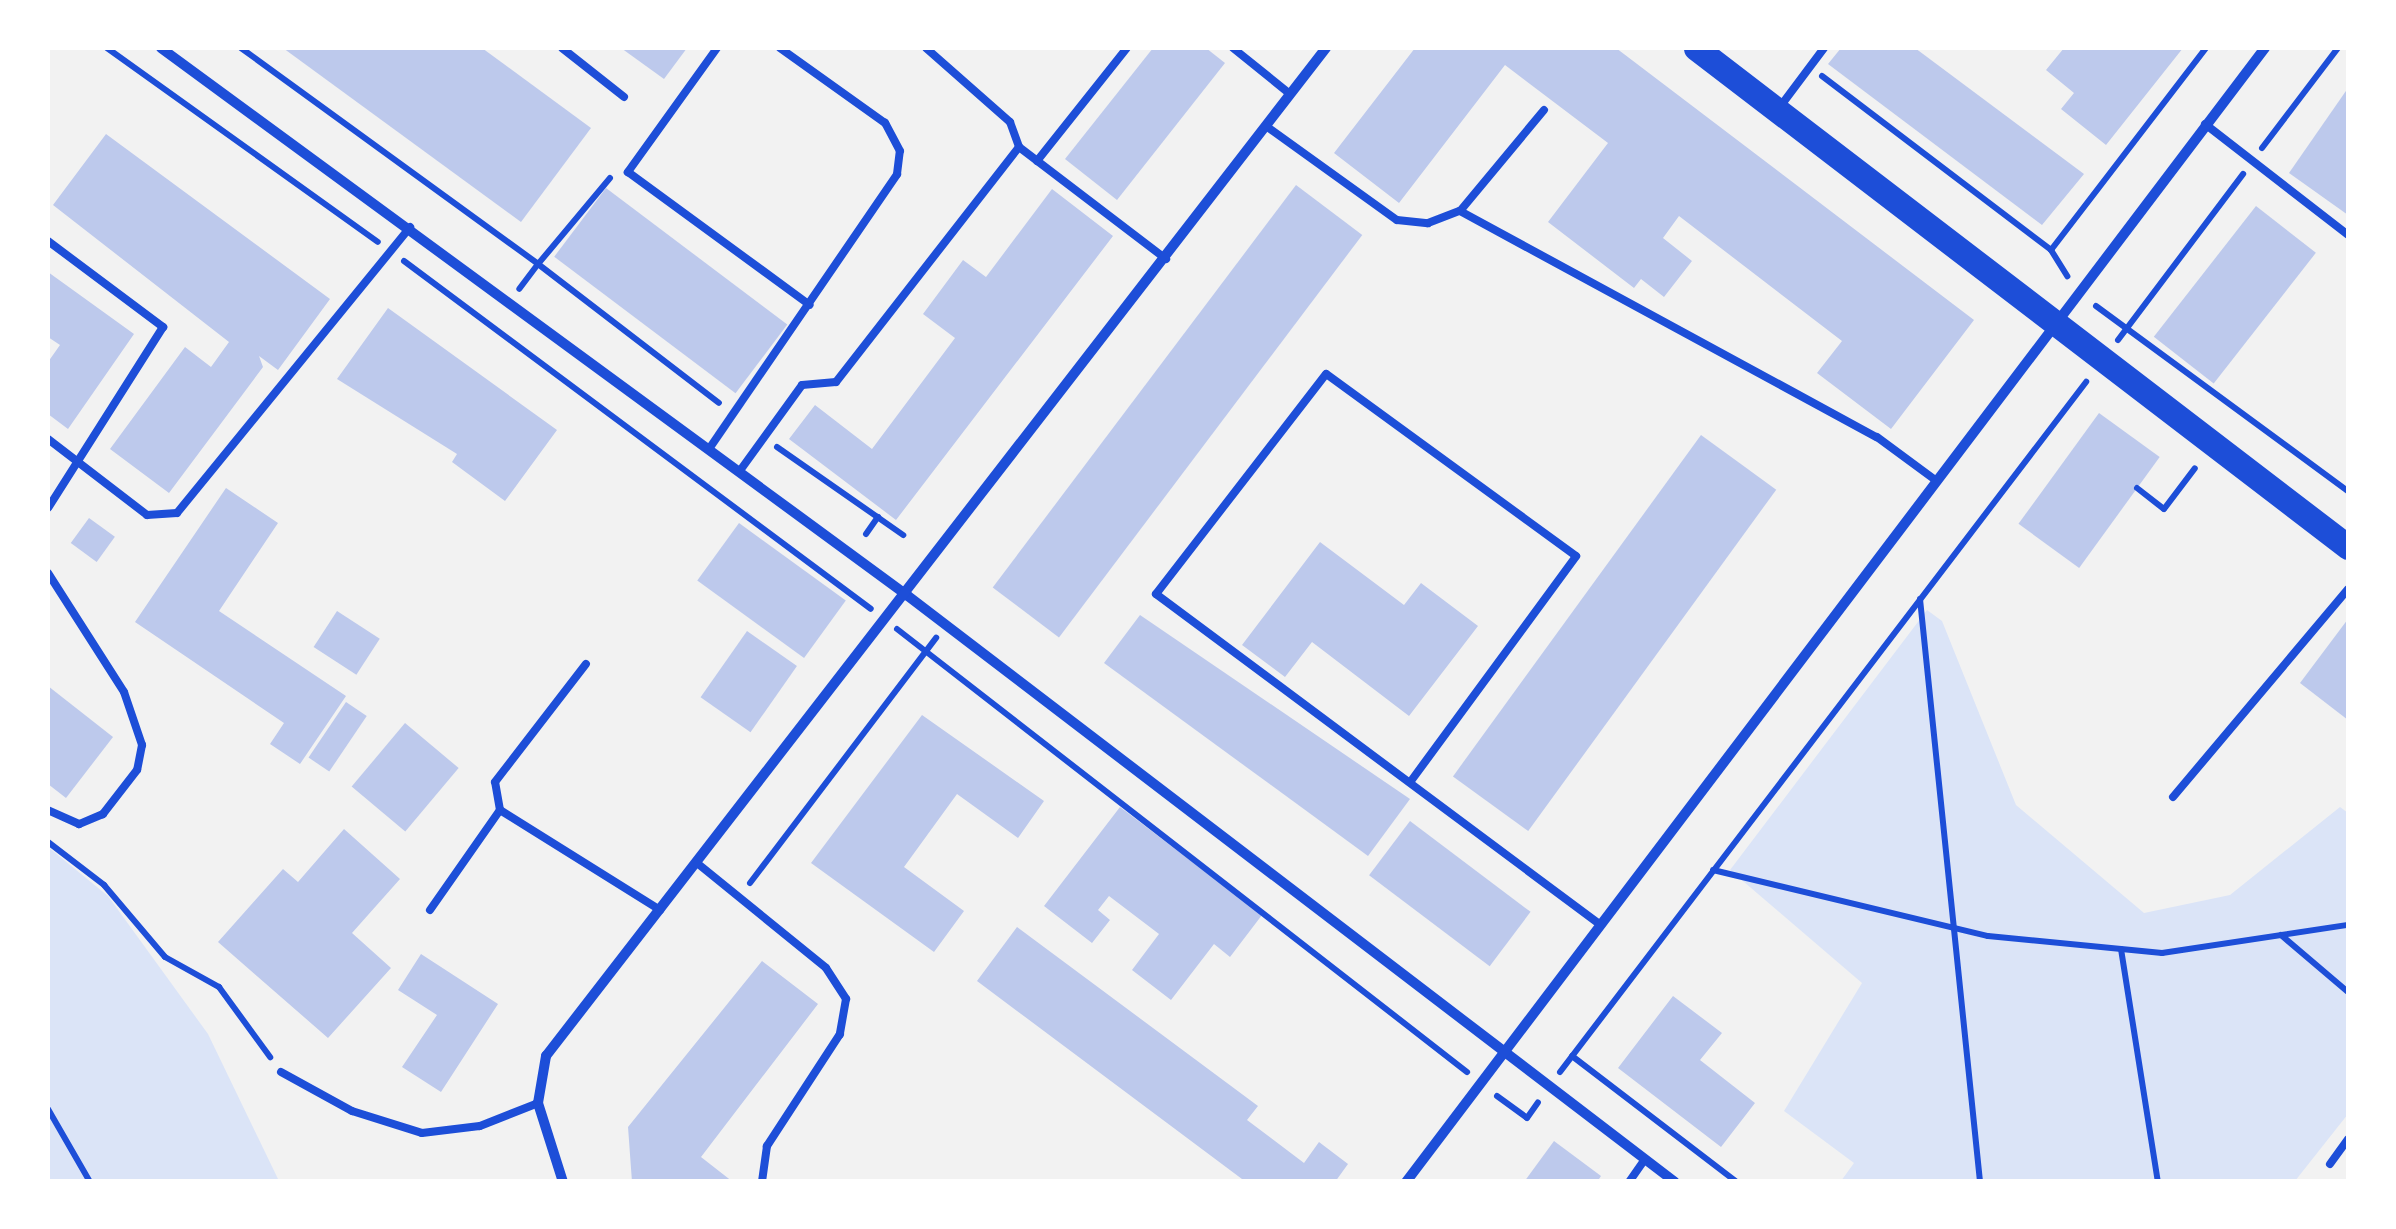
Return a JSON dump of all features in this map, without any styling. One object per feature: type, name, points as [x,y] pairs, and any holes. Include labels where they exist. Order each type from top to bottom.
[{"type":"main road","points":[[1696,48],[2348,547]]},
{"type":"street","points":[[161,48],[908,596],[1675,1182]]},
{"type":"street","points":[[563,1182],[538,1103],[546,1056],[888,622],[1326,48]]},
{"type":"street","points":[[1406,1182],[1934,479],[2265,48]]},
{"type":"lane","points":[[562,48],[624,96]]},
{"type":"lane","points":[[717,48],[628,172],[810,305]]},
{"type":"lane","points":[[709,450],[897,174],[900,151],[886,123],[780,48]]},
{"type":"lane","points":[[926,48],[1010,122],[1018,147],[1166,258]]},
{"type":"lane","points":[[1037,161],[1127,48]]},
{"type":"lane","points":[[1233,48],[1290,94]]},
{"type":"lane","points":[[1778,110],[1824,48]]},
{"type":"lane","points":[[1266,126],[1397,220],[1428,223],[1460,211],[1544,110]]},
{"type":"lane","points":[[2206,124],[2348,236]]},
{"type":"lane","points":[[740,472],[802,385],[836,382],[1018,147]]},
{"type":"lane","points":[[1460,211],[1877,437],[1934,479]]},
{"type":"lane","points":[[48,439],[147,515],[162,521],[177,514],[410,227]]},
{"type":"lane","points":[[48,241],[162,328],[48,508]]},
{"type":"lane","points":[[1411,781],[1576,556],[1326,374],[1156,594],[1598,923]]},
{"type":"lane","points":[[48,573],[124,692],[142,746],[137,770],[103,814],[79,824],[48,810]]},
{"type":"lane","points":[[2173,798],[2348,589]]},
{"type":"lane","points":[[430,910],[500,810],[495,782],[586,664]]},
{"type":"lane","points":[[500,810],[660,910]]},
{"type":"lane","points":[[697,863],[839,980],[846,999],[840,1034],[767,1146],[762,1182]]},
{"type":"lane","points":[[281,1072],[352,1111],[422,1133],[480,1126],[538,1103]]},
{"type":"lane","points":[[2330,1164],[2348,1139]]},
{"type":"lane","points":[[1629,1182],[1646,1159]]},
{"type":"path","points":[[107,48],[392,251],[888,622],[1444,1052]]},
{"type":"path","points":[[240,48],[538,264]]},
{"type":"path","points":[[2051,250],[2206,48]]},
{"type":"path","points":[[1479,1082],[1527,1118],[2338,48]]},
{"type":"path","points":[[1810,67],[2051,250],[2076,292],[2348,491]]},
{"type":"path","points":[[492,327],[602,180],[628,172]]},
{"type":"path","points":[[2137,488],[2164,509],[2195,468]]},
{"type":"path","points":[[866,534],[878,517]]},
{"type":"path","points":[[1920,598],[1980,1182]]},
{"type":"path","points":[[739,897],[946,626]]},
{"type":"path","points":[[48,842],[104,885],[164,957],[219,987],[281,1072]]},
{"type":"path","points":[[1713,870],[1954,928],[2162,953],[2348,926]]},
{"type":"path","points":[[2281,935],[2348,992]]},
{"type":"path","points":[[2121,949],[2158,1182]]},
{"type":"path","points":[[1572,1056],[1737,1182]]},
{"type":"path","points":[[48,1109],[90,1182]]},
{"type":"shaded area","points":[[1927,610],[1942,621],[2016,805],[2144,913],[2230,895],[2340,807],[2348,813],[2348,1114],[2295,1181],[1841,1181],[1854,1163],[1784,1111],[1862,983],[1730,870]]},
{"type":"shaded area","points":[[48,847],[108,896],[208,1034],[279,1181],[48,1181]]},
{"type":"building","points":[[283,48],[482,48],[591,128],[521,222]]},
{"type":"building","points":[[621,48],[687,48],[664,79]]},
{"type":"building","points":[[1153,48],[1206,48],[1225,63],[1117,200],[1065,159]]},
{"type":"building","points":[[1415,48],[1616,48],[1974,320],[1891,429],[1817,373],[1842,341],[1679,216],[1663,238],[1692,261],[1664,297],[1641,279],[1634,288],[1548,222],[1608,143],[1505,65],[1399,203],[1334,153]]},
{"type":"building","points":[[1841,48],[1915,48],[2084,174],[2042,225],[1828,64]]},
{"type":"building","points":[[2064,48],[2183,48],[2106,145],[2061,109],[2074,93],[2046,70]]},
{"type":"building","points":[[2348,88],[2348,215],[2289,173]]},
{"type":"building","points":[[106,134],[330,299],[278,370],[259,356],[263,367],[169,493],[110,449],[185,347],[211,367],[229,342],[53,205]]},
{"type":"building","points":[[1296,185],[1362,235],[1059,637],[993,588]]},
{"type":"building","points":[[606,188],[787,325],[736,393],[554,257]]},
{"type":"building","points":[[1052,189],[1113,236],[896,520],[789,439],[815,405],[872,449],[955,338],[923,314],[963,260],[986,277]]},
{"type":"building","points":[[2256,206],[2316,253],[2214,384],[2154,337]]},
{"type":"building","points":[[48,272],[134,334],[68,429],[48,414],[48,362],[60,345],[48,337]]},
{"type":"building","points":[[388,308],[557,430],[505,501],[452,462],[457,454],[337,379]]},
{"type":"building","points":[[2099,413],[2160,457],[2079,568],[2018,524]]},
{"type":"building","points":[[1701,435],[1776,490],[1528,831],[1453,776]]},
{"type":"building","points":[[226,488],[278,523],[219,611],[346,696],[300,764],[270,744],[284,723],[135,622]]},
{"type":"building","points":[[89,518],[115,537],[97,562],[71,543]]},
{"type":"building","points":[[739,523],[846,601],[804,658],[697,580]]},
{"type":"building","points":[[1320,542],[1404,605],[1421,583],[1478,626],[1409,716],[1312,642],[1285,677],[1242,645]]},
{"type":"building","points":[[337,611],[380,639],[356,675],[314,647]]},
{"type":"building","points":[[1140,615],[1410,799],[1368,856],[1104,663]]},
{"type":"building","points":[[2348,619],[2348,720],[2300,683]]},
{"type":"building","points":[[747,631],[797,666],[751,732],[701,697]]},
{"type":"building","points":[[48,686],[113,737],[66,798],[48,784]]},
{"type":"building","points":[[346,702],[367,716],[329,772],[309,758]]},
{"type":"building","points":[[922,715],[1044,801],[1018,838],[957,794],[904,867],[964,911],[934,952],[811,863]]},
{"type":"building","points":[[405,723],[459,768],[405,832],[352,787]]},
{"type":"building","points":[[1120,807],[1262,915],[1230,957],[1214,944],[1171,1000],[1132,970],[1159,934],[1109,896],[1098,910],[1110,920],[1092,943],[1044,906]]},
{"type":"building","points":[[1410,821],[1531,912],[1490,966],[1369,875]]},
{"type":"building","points":[[344,829],[400,879],[352,933],[391,968],[328,1038],[218,942],[283,869],[298,882]]},
{"type":"building","points":[[1017,927],[1258,1106],[1247,1120],[1304,1163],[1319,1142],[1348,1164],[1335,1182],[1246,1182],[977,981]]},
{"type":"building","points":[[421,954],[498,1004],[441,1092],[402,1067],[437,1015],[398,990]]},
{"type":"building","points":[[762,961],[818,1004],[701,1157],[733,1182],[632,1182],[628,1127]]},
{"type":"building","points":[[1673,996],[1722,1033],[1700,1060],[1755,1103],[1721,1147],[1618,1068]]},
{"type":"building","points":[[1554,1141],[1601,1176],[1597,1182],[1524,1182]]}]
